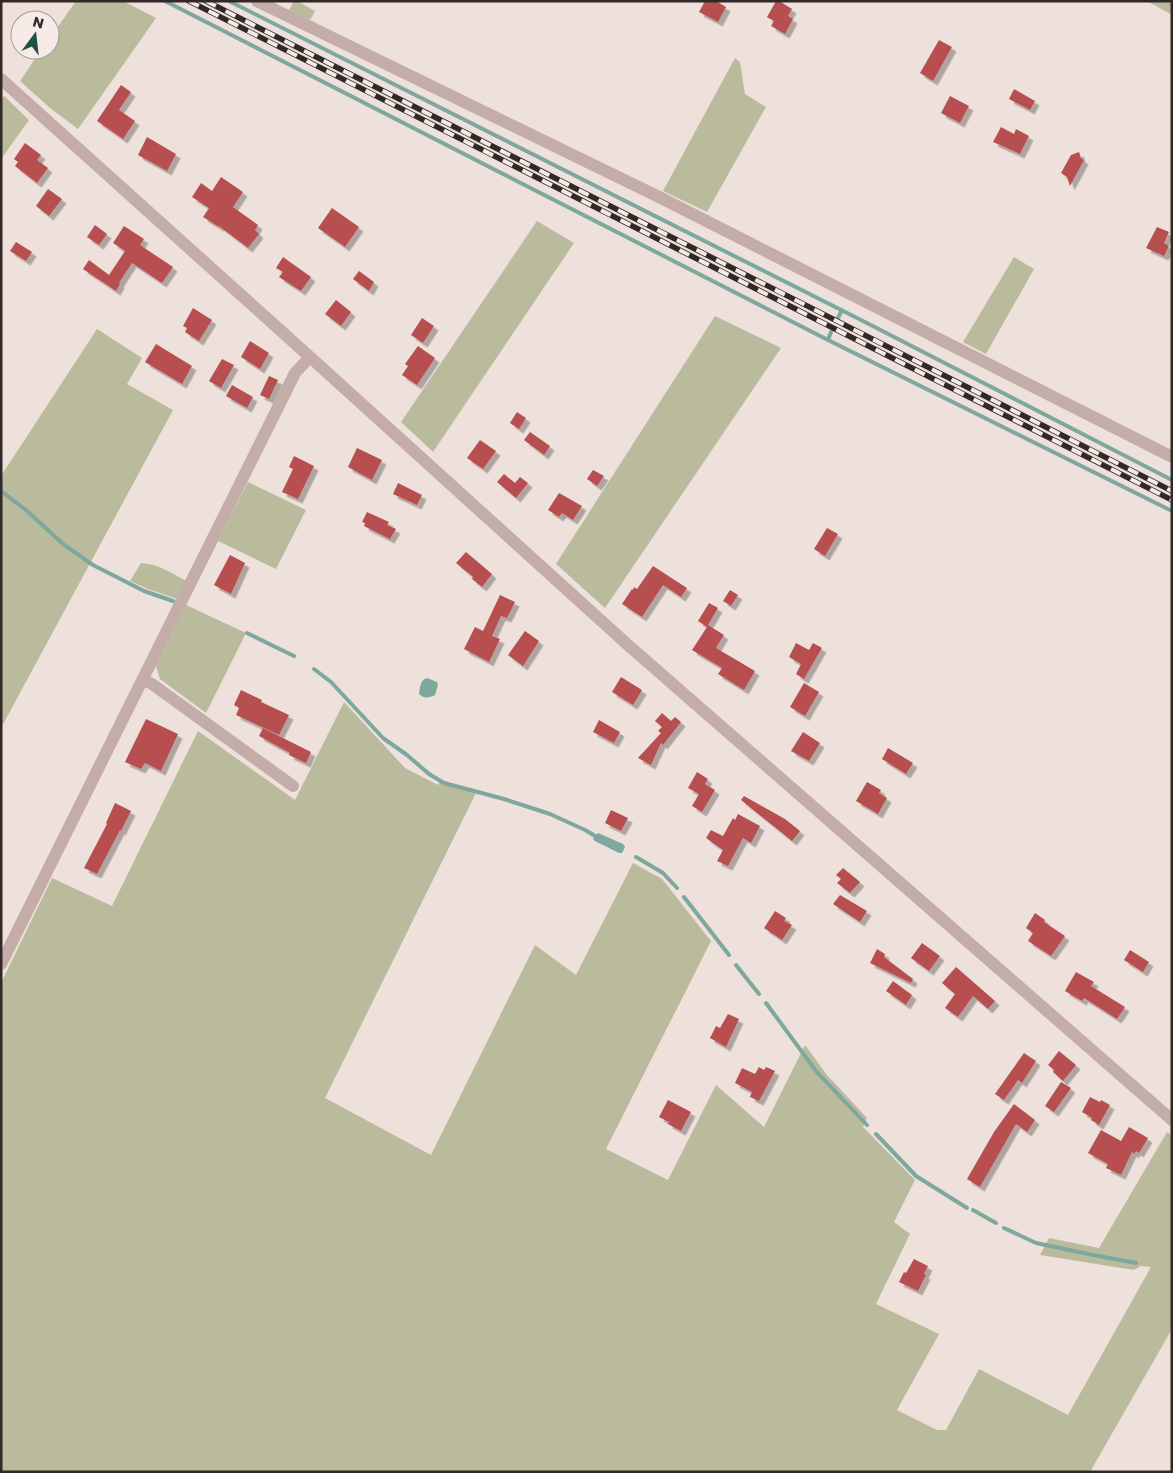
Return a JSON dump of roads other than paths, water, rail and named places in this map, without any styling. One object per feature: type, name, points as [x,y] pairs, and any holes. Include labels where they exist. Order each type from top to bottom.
[{"type":"street","points":[[257,1],[657,196],[1172,457]]},
{"type":"street","points":[[1,79],[635,652],[1172,1120]]},
{"type":"street","points":[[1,964],[295,374],[310,357]]},
{"type":"street","points":[[144,680],[292,786]]},
{"type":"water","points":[[427,678],[437,682],[438,685],[435,695],[427,698],[419,694],[422,682]]},
{"type":"water","points":[[598,833],[623,844],[625,847],[622,853],[595,841],[593,839]]},
{"type":"waterway","points":[[165,1],[828,340],[1172,511]]},
{"type":"waterway","points":[[229,1],[863,321],[1172,480]]},
{"type":"waterway","points":[[838,318],[842,310]]},
{"type":"waterway","points":[[828,340],[831,332]]},
{"type":"waterway","points":[[1,491],[26,510],[63,544],[93,565],[144,591],[173,601]]},
{"type":"waterway","points":[[247,633],[294,656]]},
{"type":"waterway","points":[[314,669],[331,682],[383,738],[429,774],[444,783],[550,814],[597,837]]},
{"type":"waterway","points":[[636,857],[663,873],[677,888]]},
{"type":"waterway","points":[[684,897],[729,955]]},
{"type":"waterway","points":[[736,965],[759,994]]},
{"type":"waterway","points":[[766,1003],[816,1071],[867,1125]]},
{"type":"waterway","points":[[876,1134],[916,1176],[967,1208]]},
{"type":"waterway","points":[[973,1210],[996,1223]]},
{"type":"waterway","points":[[1004,1228],[1036,1243],[1136,1263]]},
{"type":"railway","points":[[189,1],[1172,500]]},
{"type":"railway","points":[[206,1],[1172,491]]}]
